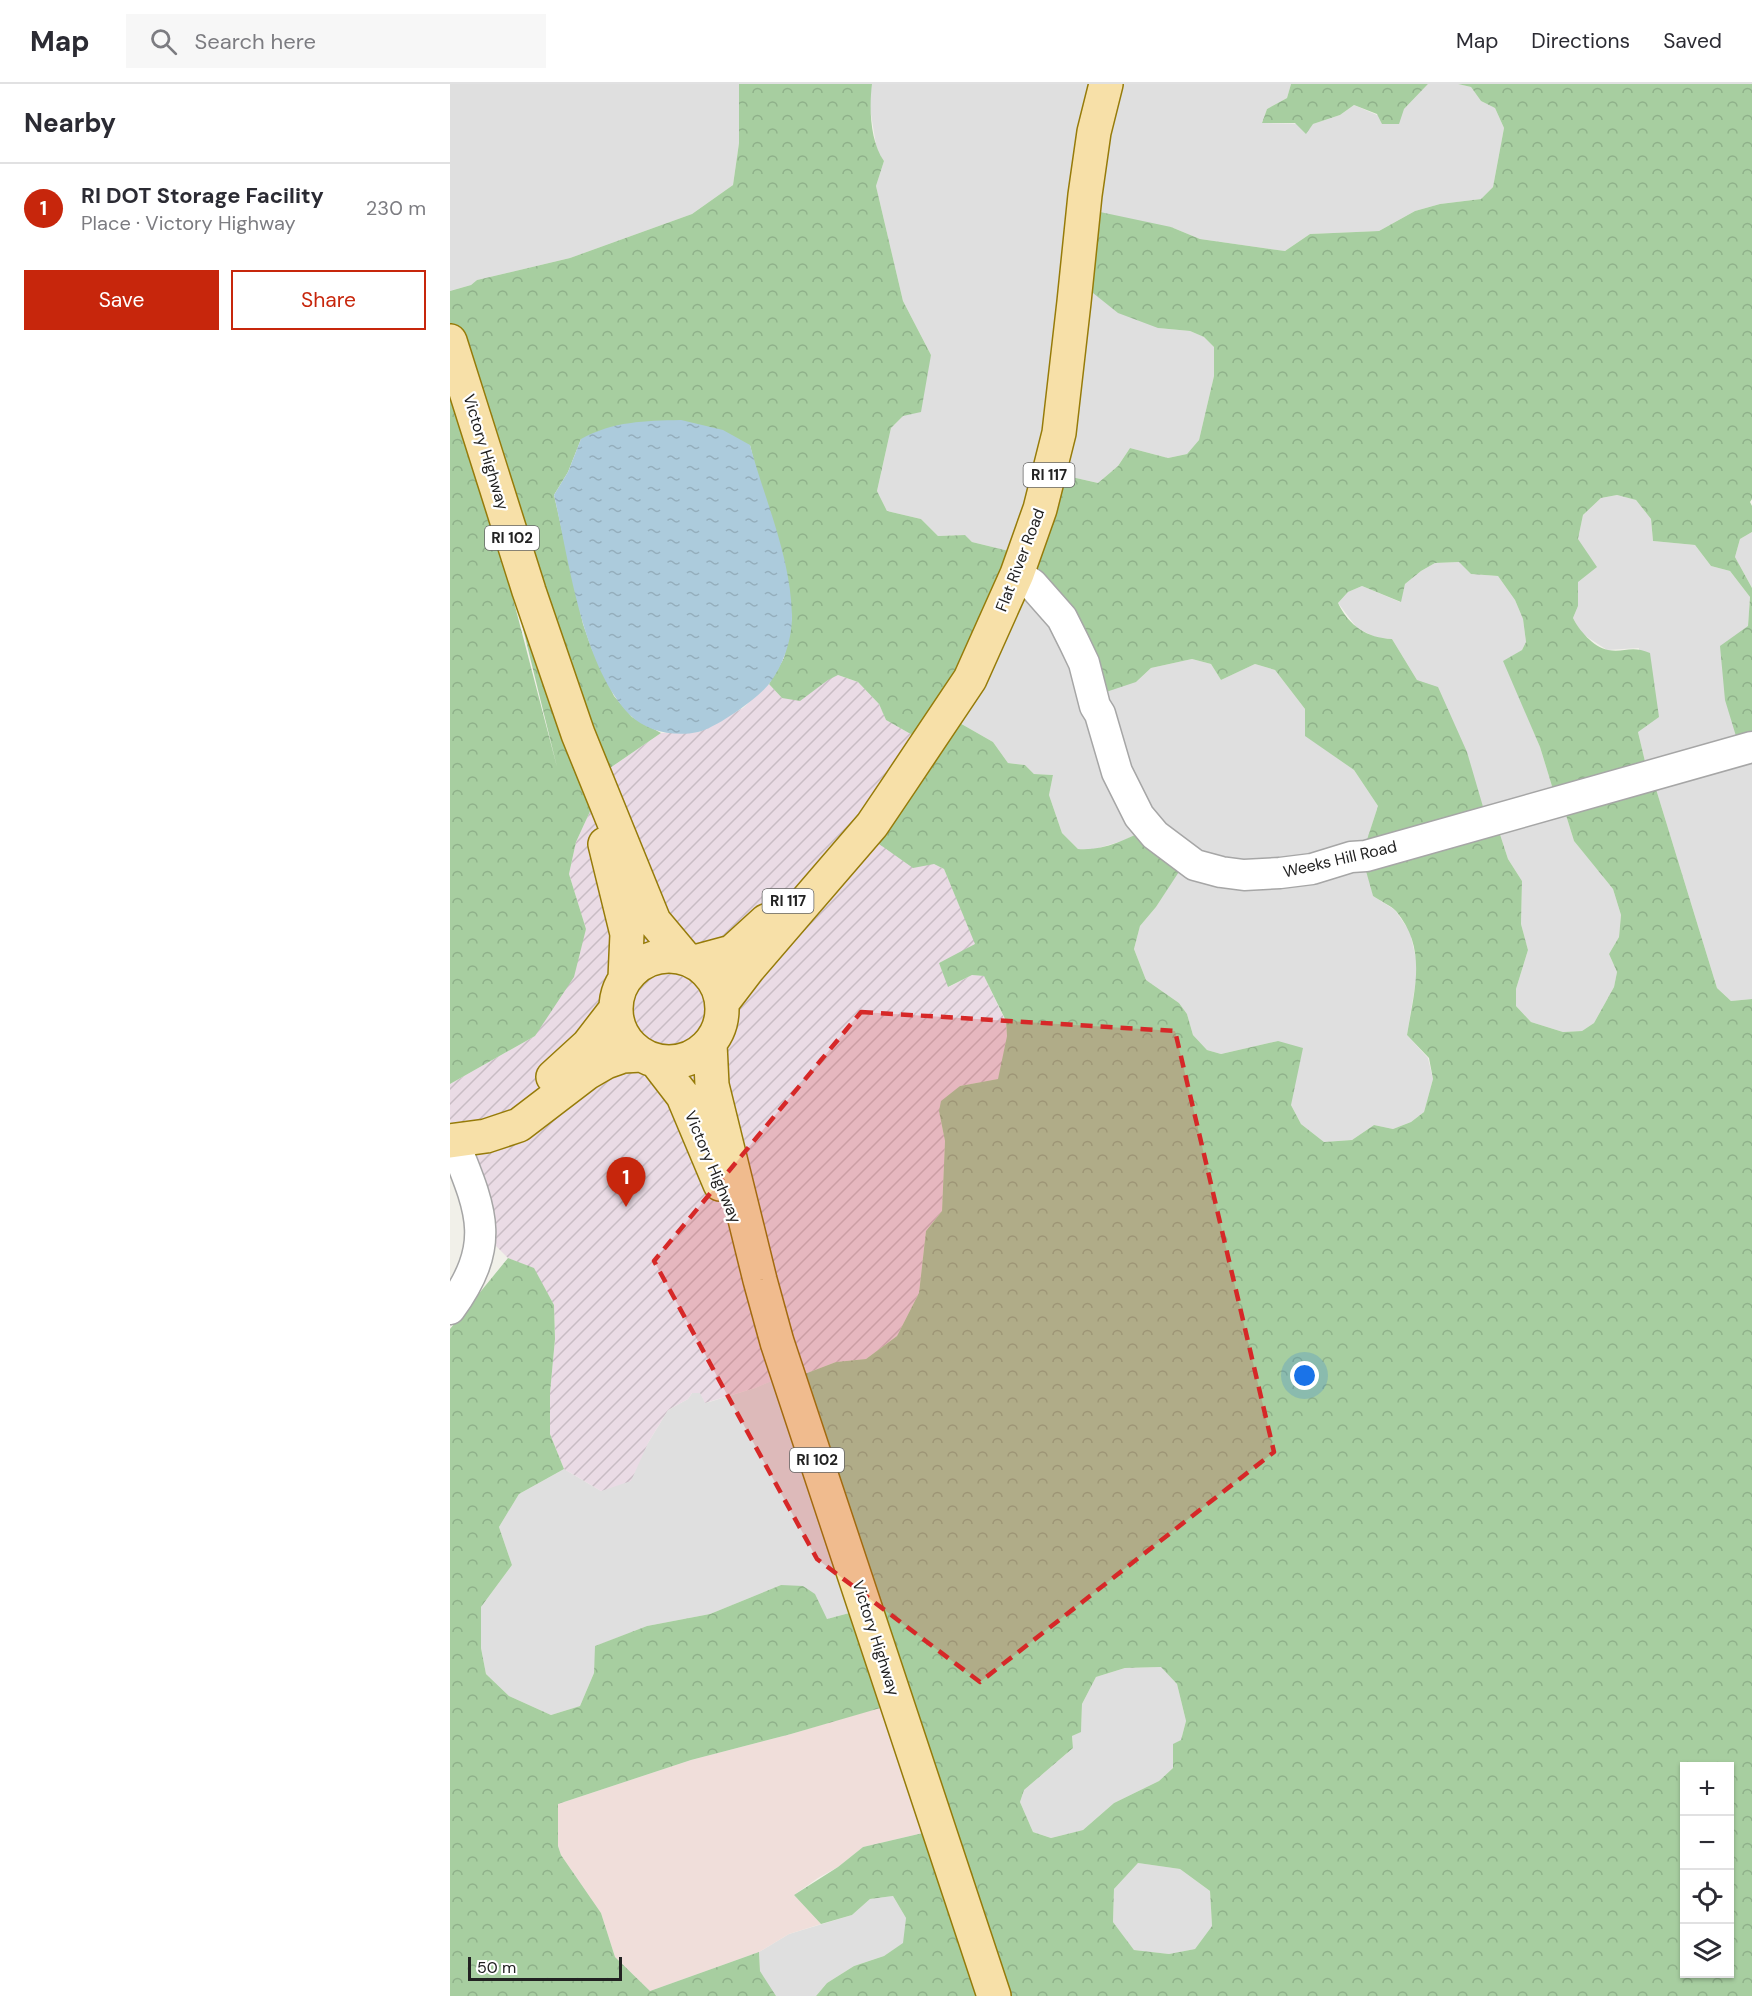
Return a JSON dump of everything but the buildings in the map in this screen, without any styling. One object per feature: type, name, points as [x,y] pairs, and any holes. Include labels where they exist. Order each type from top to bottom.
[{"type":"main road","name":"Flat River Road","points":[[722,1003],[748,969],[872,825],[970,679],[985,651],[1032,538],[1059,433],[1085,195],[1094,132],[1106,84]]},
{"type":"main road","name":"Victory Highway","points":[[450,341],[529,591],[578,734],[654,921],[690,960]]},
{"type":"main road","name":"Victory Highway","points":[[578,734],[627,934],[625,978]]},
{"type":"main road","name":"Flat River Road","points":[[690,960],[732,952],[872,825]]},
{"type":"main road","points":[[452,1141],[486,1136],[519,1125],[587,1073],[606,1062],[623,1056],[676,1062],[694,1056],[710,1044],[720,1025],[722,1003],[714,979],[690,960],[668,955],[652,958],[637,966],[625,978],[617,993],[615,1010],[618,1028],[628,1044],[649,1058]]},
{"type":"main road","points":[[452,1141],[481,1119],[539,1089],[588,1045],[615,1010]]},
{"type":"main road","name":"Victory Highway","points":[[710,1044],[712,1085],[777,1342],[994,1996]]},
{"type":"main road","name":"Victory Highway","points":[[649,1058],[683,1096],[760,1280]]},
{"type":"street","name":"Weeks Hill Road","points":[[1017,574],[1032,584],[1062,618],[1084,663],[1111,756],[1123,787],[1139,816],[1155,836],[1180,855],[1195,865],[1221,872],[1261,875],[1312,869],[1752,747]]},
{"type":"street","points":[[450,1309],[463,1292],[473,1272],[478,1259],[481,1237],[469,1179],[452,1141]]},
{"type":"highlighted area","points":[[861,1012],[1175,1031],[1274,1452],[980,1682],[817,1559],[654,1261]]},
{"type":"shaded area","points":[[450,84],[739,84],[739,143],[733,185],[692,214],[570,258],[477,280],[471,285],[450,291]]},
{"type":"shaded area","points":[[872,84],[1291,84],[1287,98],[1267,109],[1262,123],[1313,124],[1340,115],[1354,105],[1377,115],[1404,109],[1428,84],[1458,84],[1471,87],[1481,101],[1495,108],[1504,128],[1493,187],[1481,199],[1440,204],[1415,211],[1379,231],[1310,234],[1285,251],[1200,239],[1171,227],[1158,328],[1190,331],[1204,337],[1214,347],[1214,376],[1199,440],[1187,454],[1168,458],[1130,448],[1118,466],[1098,483],[1054,473],[1021,554],[972,542],[964,535],[938,536],[921,519],[887,511],[877,491],[891,428],[903,416],[931,355],[903,301],[876,186],[884,161],[877,151],[869,102]]},
{"type":"shaded area","points":[[1617,495],[1636,500],[1651,519],[1653,541],[1695,545],[1711,566],[1730,571],[1750,597],[1748,626],[1752,743],[1752,999],[1731,1001],[1717,988],[1652,776],[1648,774],[1638,732],[1639,648],[1607,650],[1581,633],[1573,618],[1578,606],[1578,539],[1583,515],[1601,498]]},
{"type":"shaded area","points":[[1752,532],[1752,588],[1735,557],[1740,539]]},
{"type":"shaded area","points":[[1459,562],[1471,574],[1498,576],[1515,600],[1523,619],[1526,642],[1522,650],[1504,661],[1540,747],[1555,796],[1561,799],[1574,841],[1613,889],[1621,915],[1619,937],[1609,954],[1617,972],[1614,987],[1594,1023],[1582,1031],[1563,1032],[1531,1022],[1516,1006],[1516,989],[1528,950],[1521,924],[1522,881],[1508,859],[1495,819],[1486,817],[1417,680],[1392,639],[1377,638],[1357,628],[1338,603],[1348,592],[1362,586],[1400,602],[1405,584],[1421,571],[1435,563]]},
{"type":"shaded area","points":[[1011,586],[1136,682],[1151,668],[1192,659],[1211,664],[1221,680],[1255,664],[1275,670],[1305,709],[1306,736],[1354,770],[1378,806],[1363,853],[1373,896],[1395,910],[1410,932],[1418,968],[1407,1035],[1428,1058],[1433,1079],[1424,1112],[1411,1122],[1393,1129],[1374,1125],[1352,1140],[1324,1142],[1301,1124],[1291,1105],[1278,1041],[1221,1054],[1207,1050],[1193,1035],[1187,1014],[1179,1003],[1146,980],[1134,949],[1140,926],[1156,907],[1185,861],[1148,828],[1125,840],[1092,850],[1078,849],[1062,833],[1049,795],[1053,775],[1034,774],[1025,765],[1008,763],[993,742],[951,718]]},
{"type":"shaded area","points":[[838,675],[858,682],[879,704],[886,720],[930,745],[934,864],[944,869],[976,945],[939,963],[949,987],[972,975],[984,976],[1006,1022],[1007,1036],[999,1079],[960,1086],[939,1111],[945,1141],[942,1211],[926,1231],[919,1293],[897,1336],[866,1359],[836,1362],[794,1378],[789,1374],[755,1388],[705,1403],[700,1393],[692,1393],[688,1399],[668,1410],[648,1443],[631,1481],[601,1491],[564,1469],[550,1434],[550,1393],[555,1339],[554,1305],[534,1269],[508,1258],[480,1230],[450,1119],[450,1084],[535,1036],[586,929],[569,874],[576,842],[610,768],[661,733],[699,732],[743,708],[769,684],[782,698]]},
{"type":"shaded area","points":[[789,1373],[868,1608],[827,1619],[781,1585],[710,1614],[647,1626],[596,1646],[594,1673],[580,1706],[551,1715],[509,1696],[486,1674],[481,1648],[481,1607],[512,1565],[499,1527],[519,1494],[564,1469],[601,1491],[648,1443],[668,1410],[688,1399],[692,1393],[700,1393],[706,1403],[755,1388]]},
{"type":"shaded area","points":[[1162,1667],[1177,1684],[1186,1721],[1181,1740],[1173,1745],[1173,1768],[1159,1781],[1114,1803],[1083,1830],[1051,1838],[1033,1832],[1020,1802],[1024,1790],[1073,1748],[1072,1736],[1081,1731],[1082,1704],[1096,1677],[1125,1668]]},
{"type":"shaded area","points":[[901,1701],[940,1829],[863,1847],[838,1867],[794,1895],[821,1924],[789,1934],[759,1952],[650,1991],[615,1957],[601,1913],[561,1855],[558,1846],[558,1804],[691,1760],[791,1734]]},
{"type":"shaded area","points":[[1138,1863],[1180,1869],[1210,1891],[1212,1926],[1195,1949],[1169,1954],[1134,1950],[1113,1922],[1114,1889]]},
{"type":"shaded area","points":[[893,1896],[906,1918],[904,1943],[884,1956],[854,1966],[827,1983],[816,1996],[776,1996],[771,1991],[760,1971],[759,1952],[789,1934],[852,1915],[870,1899]]},
{"type":"green space","points":[[739,84],[872,84],[873,134],[884,161],[876,186],[903,301],[931,355],[921,412],[903,416],[891,428],[877,491],[887,511],[921,519],[938,536],[965,535],[972,542],[1021,554],[1054,473],[1098,483],[1118,466],[1130,448],[1168,458],[1187,454],[1199,440],[1214,376],[1214,347],[1204,337],[1190,331],[1158,328],[1118,313],[1078,281],[1086,209],[1171,227],[1200,239],[1285,251],[1310,234],[1379,231],[1415,211],[1440,204],[1481,199],[1493,187],[1504,128],[1495,108],[1481,101],[1471,87],[1458,84],[1752,84],[1752,499],[1750,502],[1752,532],[1740,539],[1735,557],[1752,588],[1752,743],[1739,746],[1725,700],[1720,646],[1748,626],[1750,597],[1730,571],[1711,566],[1695,545],[1653,541],[1651,519],[1636,500],[1617,495],[1601,498],[1583,515],[1578,539],[1597,567],[1578,582],[1578,606],[1573,618],[1587,637],[1602,648],[1614,651],[1633,649],[1650,653],[1659,717],[1638,732],[1648,774],[1652,776],[1717,988],[1731,1001],[1752,999],[1752,1996],[816,1996],[827,1983],[854,1966],[884,1956],[903,1943],[906,1918],[893,1896],[870,1899],[852,1915],[821,1924],[794,1895],[838,1867],[863,1847],[940,1829],[901,1702],[691,1760],[558,1804],[558,1846],[561,1855],[601,1913],[615,1957],[650,1991],[759,1952],[760,1971],[776,1996],[450,1996],[450,1329],[508,1258],[534,1268],[554,1305],[555,1339],[550,1393],[550,1434],[564,1469],[519,1494],[499,1527],[512,1565],[481,1607],[481,1648],[486,1674],[509,1696],[551,1715],[580,1706],[594,1673],[595,1646],[647,1626],[710,1614],[781,1585],[803,1586],[815,1594],[827,1619],[868,1608],[794,1378],[836,1362],[866,1359],[897,1336],[919,1293],[926,1231],[942,1211],[945,1141],[939,1111],[941,1101],[960,1086],[998,1079],[1007,1036],[1006,1021],[984,976],[972,975],[948,987],[939,963],[975,944],[944,869],[934,864],[913,868],[872,839],[930,745],[886,720],[879,704],[858,682],[838,675],[800,701],[782,698],[769,684],[784,658],[792,617],[750,445],[581,439],[568,472],[554,495],[583,624],[614,696],[632,717],[661,733],[610,768],[576,842],[569,874],[586,929],[574,977],[535,1036],[450,1084],[450,357],[557,767],[450,332],[450,291],[471,285],[477,280],[570,258],[692,214],[733,185],[739,143]],"holes":[[[1459,562],[1471,574],[1498,576],[1515,600],[1523,619],[1526,642],[1522,650],[1503,661],[1540,747],[1555,796],[1561,799],[1574,841],[1613,889],[1621,915],[1619,937],[1609,954],[1617,972],[1614,987],[1594,1023],[1582,1031],[1563,1032],[1531,1022],[1516,1006],[1516,989],[1528,950],[1521,924],[1522,881],[1508,859],[1495,819],[1486,817],[1467,752],[1438,687],[1417,680],[1392,639],[1375,636],[1360,629],[1353,624],[1338,603],[1348,592],[1362,586],[1401,602],[1405,584],[1421,571],[1435,563]],[[1031,582],[1094,696],[1136,682],[1151,668],[1192,659],[1211,664],[1221,680],[1255,664],[1275,670],[1305,709],[1305,736],[1354,770],[1378,806],[1361,853],[1373,896],[1396,911],[1406,925],[1415,955],[1415,986],[1407,1035],[1429,1058],[1433,1079],[1424,1112],[1411,1122],[1393,1129],[1374,1125],[1352,1140],[1324,1142],[1301,1124],[1291,1105],[1303,1048],[1278,1041],[1221,1054],[1207,1050],[1193,1035],[1187,1014],[1179,1003],[1146,980],[1134,949],[1140,926],[1156,907],[1186,861],[1148,828],[1105,846],[1078,849],[1062,833],[1049,795],[1053,775],[1034,774],[1025,765],[1008,763],[993,742],[951,718]],[[1161,1667],[1177,1684],[1186,1721],[1181,1740],[1173,1744],[1173,1768],[1159,1781],[1114,1803],[1083,1830],[1051,1838],[1033,1832],[1020,1802],[1024,1790],[1073,1748],[1072,1736],[1081,1732],[1082,1704],[1096,1677],[1125,1668]],[[1138,1863],[1180,1869],[1210,1891],[1212,1926],[1195,1949],[1169,1954],[1134,1950],[1113,1922],[1114,1889]]]},
{"type":"green space","points":[[1291,84],[1428,84],[1404,109],[1399,124],[1382,124],[1377,114],[1354,105],[1340,115],[1313,124],[1306,134],[1295,123],[1262,123],[1267,109],[1287,98]]},
{"type":"water","points":[[681,420],[723,430],[750,445],[782,551],[791,594],[792,616],[788,643],[782,661],[769,684],[736,712],[715,725],[698,732],[680,734],[662,732],[637,721],[614,694],[600,669],[580,611],[554,495],[568,472],[581,439],[617,425]]},
{"type":"place","name":"RI DOT Storage Facility","points":[[626,1207]]}]
